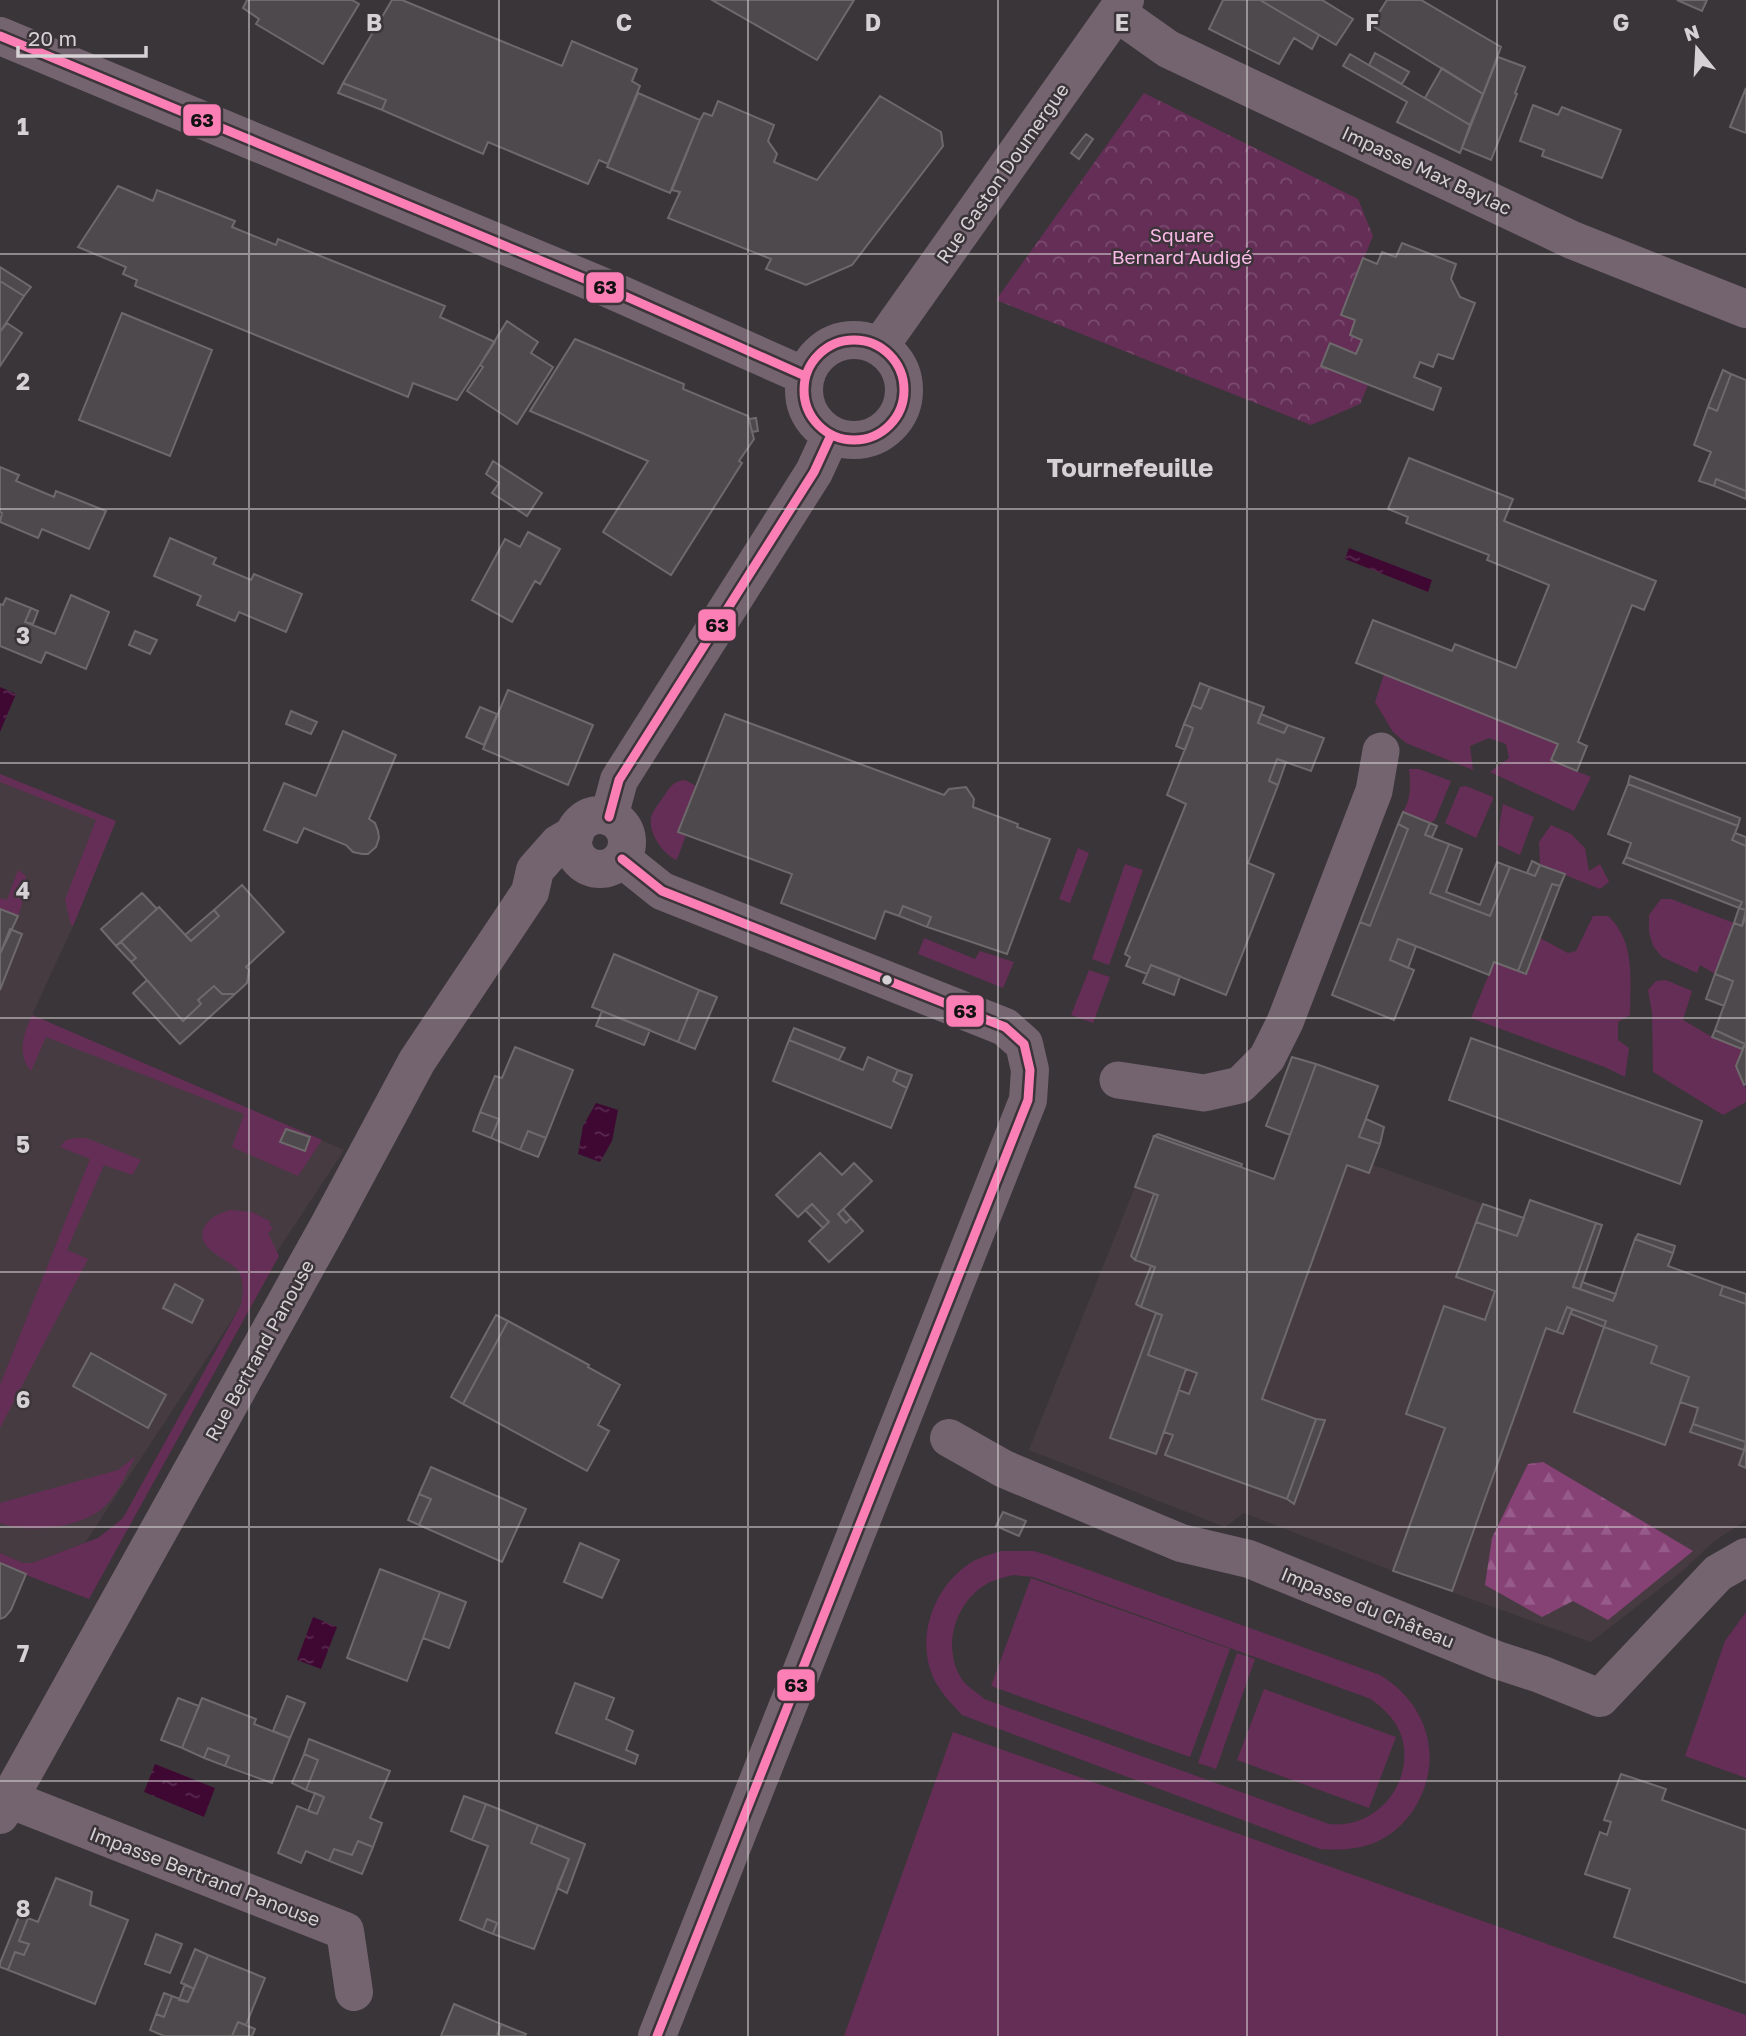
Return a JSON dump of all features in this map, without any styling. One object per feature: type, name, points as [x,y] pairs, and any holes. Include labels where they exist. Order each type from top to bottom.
[{"type":"street","name":"Impasse Max Baylac","points":[[1121,6],[1168,49],[1572,240],[1746,310]]},
{"type":"street","name":"Rue Gaston Doumergue","points":[[880,346],[1121,6]]},
{"type":"street","points":[[0,36],[609,289],[805,376]]},
{"type":"street","points":[[865,341],[880,346],[897,363],[902,374],[904,399],[899,413],[889,426],[877,435],[846,440],[831,435],[820,427],[805,404],[805,376],[811,363],[822,351],[835,343],[865,341]]},
{"type":"street","points":[[596,854],[625,852],[627,838],[621,825],[609,817],[619,780],[814,472],[831,435]]},
{"type":"street","points":[[1118,1080],[1205,1093],[1240,1085],[1267,1058],[1285,1022],[1374,791],[1381,751]]},
{"type":"street","points":[[596,854],[662,891],[1005,1027],[1024,1044],[1030,1070],[1028,1100],[657,2036]]},
{"type":"street","name":"Rue Bertrand Panouse","points":[[5,1807],[329,1225],[417,1061],[530,892],[575,876],[596,854]]},
{"type":"street","name":"Impasse du Château","points":[[949,1438],[1004,1469],[1181,1544],[1249,1559],[1497,1660],[1600,1698],[1718,1573],[1746,1557]]},
{"type":"street","name":"Impasse Bertrand Panouse","points":[[5,1807],[345,1931],[354,1992]]},
{"type":"shaded area","points":[[0,774],[116,821],[73,926],[32,1015],[344,1150],[85,1543],[32,1563],[23,1563],[0,1553]]},
{"type":"shaded area","points":[[1292,1057],[1378,1086],[1366,1119],[1384,1127],[1373,1165],[1523,1218],[1530,1200],[1602,1225],[1582,1283],[1616,1294],[1638,1234],[1675,1246],[1669,1266],[1746,1294],[1746,1520],[1713,1542],[1680,1573],[1591,1642],[1393,1571],[1244,1513],[1225,1527],[1029,1450],[1154,1136],[1158,1134],[1274,1178],[1290,1136],[1266,1126]]},
{"type":"green space","name":"Square Bernard Audigé","points":[[1144,93],[1358,199],[1373,236],[1341,314],[1355,320],[1350,335],[1362,340],[1356,354],[1330,343],[1321,366],[1368,385],[1360,404],[1311,425],[996,300]]},
{"type":"green space","points":[[1384,674],[1558,744],[1552,761],[1591,777],[1574,811],[1490,772],[1509,758],[1506,744],[1489,738],[1470,746],[1473,770],[1406,743],[1393,732],[1375,702]]},
{"type":"green space","points":[[1409,769],[1419,769],[1451,781],[1435,820],[1430,823],[1403,812],[1410,791]]},
{"type":"green space","points":[[0,774],[116,821],[73,926],[65,900],[96,820],[0,782]]},
{"type":"green space","points":[[685,780],[696,786],[678,832],[686,835],[676,860],[656,841],[651,821],[653,812],[670,787]]},
{"type":"green space","points":[[1466,786],[1493,797],[1476,838],[1445,823],[1460,787]]},
{"type":"green space","points":[[1503,804],[1534,817],[1520,855],[1498,845]]},
{"type":"green space","points":[[1551,825],[1571,834],[1585,848],[1589,871],[1600,864],[1609,882],[1600,889],[1540,865],[1539,842]]},
{"type":"green space","points":[[1078,848],[1089,853],[1070,903],[1059,899]]},
{"type":"green space","points":[[1125,864],[1143,870],[1109,965],[1092,959]]},
{"type":"green space","points":[[18,870],[25,875],[28,886],[18,916],[0,909],[0,898],[7,900]]},
{"type":"green space","points":[[1661,899],[1671,899],[1734,923],[1715,974],[1700,965],[1697,973],[1662,957],[1653,946],[1649,932],[1649,915]]},
{"type":"green space","points":[[1593,916],[1608,916],[1617,926],[1630,962],[1630,1015],[1618,1022],[1618,1040],[1629,1048],[1625,1077],[1471,1018],[1494,962],[1540,938],[1568,953],[1576,951]]},
{"type":"green space","points":[[924,938],[975,959],[980,951],[1014,962],[1003,988],[918,954]]},
{"type":"green space","points":[[1089,970],[1110,977],[1093,1023],[1071,1015]]},
{"type":"green space","points":[[1666,980],[1692,991],[1683,1020],[1712,1037],[1742,1049],[1736,1066],[1746,1089],[1746,1102],[1723,1115],[1653,1072],[1652,1013],[1648,990],[1656,981]]},
{"type":"green space","points":[[32,1015],[322,1140],[298,1176],[232,1147],[244,1114],[46,1037],[31,1071],[24,1057],[23,1043]]},
{"type":"green space","points":[[86,1138],[141,1160],[132,1175],[104,1165],[67,1250],[88,1259],[0,1428],[0,1385],[90,1159],[60,1147],[66,1140]]},
{"type":"green space","points":[[231,1210],[252,1212],[271,1222],[269,1224],[273,1229],[268,1233],[279,1256],[89,1599],[0,1565],[0,1553],[23,1563],[32,1563],[98,1538],[123,1518],[241,1305],[243,1288],[239,1272],[213,1252],[203,1239],[207,1223]]},
{"type":"green space","points":[[136,1456],[114,1496],[104,1507],[82,1520],[40,1528],[0,1523],[0,1503],[118,1470]]},
{"type":"green space","points":[[1543,1462],[1693,1551],[1608,1620],[1573,1601],[1542,1617],[1485,1585],[1492,1538],[1528,1464]]},
{"type":"green space","points":[[1001,1551],[1034,1551],[1047,1555],[1380,1675],[1410,1701],[1427,1734],[1429,1771],[1414,1809],[1394,1831],[1375,1842],[1350,1849],[1320,1849],[962,1715],[933,1677],[926,1647],[927,1631],[937,1601],[954,1576],[974,1561]],"holes":[[[1013,1575],[1033,1577],[1371,1699],[1395,1722],[1404,1750],[1403,1767],[1390,1798],[1378,1810],[1363,1819],[1347,1824],[1329,1824],[984,1699],[963,1681],[957,1669],[952,1643],[958,1618],[972,1596],[989,1583]]]},
{"type":"green space","points":[[1031,1578],[1230,1649],[1190,1757],[991,1686]]},
{"type":"green space","points":[[1746,1612],[1746,1778],[1685,1756],[1725,1641]]},
{"type":"green space","points":[[1237,1653],[1255,1659],[1216,1769],[1198,1763]]},
{"type":"green space","points":[[1264,1689],[1396,1737],[1369,1808],[1237,1760]]},
{"type":"green space","points":[[953,1732],[1746,2015],[1746,2036],[844,2036]]},
{"type":"water","points":[[1349,548],[1432,580],[1428,592],[1345,559]]},
{"type":"water","points":[[0,687],[16,694],[0,732]]},
{"type":"water","points":[[596,1103],[618,1110],[612,1141],[600,1162],[578,1154],[583,1126]]},
{"type":"water","points":[[313,1617],[337,1627],[321,1669],[297,1660]]},
{"type":"water","points":[[155,1764],[215,1788],[204,1817],[144,1792]]},
{"type":"building","points":[[247,0],[352,0],[359,4],[323,64],[256,24],[259,19],[243,8]]},
{"type":"building","points":[[392,0],[402,0],[562,66],[572,41],[637,69],[632,81],[640,86],[608,164],[599,160],[588,184],[488,142],[483,154],[382,110],[386,100],[343,83]]},
{"type":"building","points":[[712,0],[854,0],[817,60]]},
{"type":"building","points":[[1223,0],[1260,0],[1319,35],[1312,49],[1294,38],[1279,64],[1209,29]]},
{"type":"building","points":[[1260,0],[1322,0],[1353,19],[1336,45]]},
{"type":"building","points":[[1387,0],[1421,0],[1501,47],[1483,94],[1371,25]]},
{"type":"building","points":[[1677,0],[1707,0],[1702,11]]},
{"type":"building","points":[[1375,53],[1409,72],[1402,84],[1369,65]]},
{"type":"building","points":[[1350,54],[1470,125],[1460,153],[1397,122],[1407,102],[1343,66]]},
{"type":"building","points":[[1498,57],[1525,67],[1491,160],[1462,148]]},
{"type":"building","points":[[1442,68],[1483,94],[1470,125],[1425,98]]},
{"type":"building","points":[[343,83],[386,100],[382,110],[338,93]]},
{"type":"building","points":[[1746,88],[1746,133],[1730,127]]},
{"type":"building","points":[[638,93],[700,120],[670,193],[607,167]]},
{"type":"building","points":[[880,96],[941,132],[943,146],[852,265],[806,285],[766,269],[771,259],[668,218],[680,192],[672,190],[700,120],[704,113],[712,116],[718,101],[774,125],[768,141],[777,154],[774,162],[817,180]]},
{"type":"building","points":[[1533,105],[1558,115],[1562,107],[1621,130],[1602,178],[1542,156],[1544,150],[1520,141]]},
{"type":"building","points":[[1086,134],[1093,139],[1079,159],[1071,153]]},
{"type":"building","points":[[118,186],[153,201],[157,190],[235,221],[232,227],[276,245],[278,239],[445,306],[440,317],[495,342],[457,400],[413,383],[408,397],[135,286],[137,280],[123,274],[126,267],[78,247]]},
{"type":"building","points":[[1402,243],[1456,264],[1451,279],[1460,297],[1475,303],[1453,359],[1438,354],[1433,367],[1420,362],[1414,377],[1441,388],[1433,410],[1321,366],[1330,343],[1356,354],[1362,340],[1350,335],[1355,320],[1341,315],[1363,258],[1377,264],[1382,252],[1396,257]]},
{"type":"building","points":[[0,267],[31,287],[24,296],[0,281]]},
{"type":"building","points":[[0,281],[24,296],[0,332]]},
{"type":"building","points":[[122,313],[212,350],[170,456],[79,420]]},
{"type":"building","points":[[507,321],[538,342],[531,353],[553,367],[517,424],[467,391]]},
{"type":"building","points":[[7,323],[22,333],[0,366],[0,332]]},
{"type":"building","points":[[575,339],[684,384],[683,389],[748,416],[754,439],[739,461],[742,463],[671,575],[603,532],[648,461],[530,411]]},
{"type":"building","points":[[1723,370],[1731,374],[1717,411],[1708,407]]},
{"type":"building","points":[[1731,374],[1746,380],[1746,491],[1716,479],[1714,486],[1699,481],[1711,452],[1694,445],[1708,407],[1717,411]]},
{"type":"building","points":[[756,418],[758,431],[752,432],[749,419]]},
{"type":"building","points":[[1409,458],[1513,499],[1504,521],[1656,581],[1644,610],[1632,605],[1578,742],[1587,746],[1577,771],[1551,760],[1558,744],[1356,663],[1373,620],[1452,651],[1455,644],[1516,668],[1549,585],[1487,560],[1489,555],[1406,523],[1408,517],[1388,509]]},
{"type":"building","points":[[493,461],[542,493],[527,516],[492,493],[499,483],[486,474]]},
{"type":"building","points":[[0,467],[19,475],[16,481],[54,497],[56,491],[106,511],[89,549],[42,529],[38,538],[0,522]]},
{"type":"building","points":[[1716,479],[1746,491],[1746,499],[1714,486]]},
{"type":"building","points":[[528,532],[560,549],[540,584],[535,581],[512,622],[472,600],[505,539],[520,547]]},
{"type":"building","points":[[170,538],[216,558],[213,564],[251,580],[254,574],[302,594],[286,632],[239,612],[235,621],[197,605],[201,596],[154,576]]},
{"type":"building","points":[[71,595],[109,612],[86,669],[46,652],[41,663],[0,646],[0,604],[3,605],[6,598],[31,608],[25,622],[55,634]]},
{"type":"building","points":[[31,608],[38,611],[33,624],[25,622]]},
{"type":"building","points":[[135,631],[157,640],[150,654],[129,645]]},
{"type":"building","points":[[1200,683],[1210,687],[1201,709],[1192,705]]},
{"type":"building","points":[[1210,687],[1264,707],[1258,723],[1284,733],[1288,725],[1324,738],[1311,771],[1277,759],[1269,781],[1278,785],[1248,863],[1274,874],[1226,995],[1151,965],[1147,974],[1126,966],[1130,957],[1125,954],[1186,804],[1167,795],[1193,728],[1184,724],[1192,705],[1201,709]]},
{"type":"building","points":[[508,690],[593,725],[568,785],[483,749]]},
{"type":"building","points":[[480,707],[497,714],[484,745],[466,737]]},
{"type":"building","points":[[291,711],[317,722],[311,734],[286,724]]},
{"type":"building","points":[[725,714],[944,795],[949,789],[966,787],[974,799],[973,807],[1050,839],[1007,954],[927,927],[931,917],[903,906],[899,916],[885,911],[875,939],[781,903],[792,874],[678,832]]},
{"type":"building","points":[[1261,714],[1288,725],[1284,733],[1258,723]]},
{"type":"building","points":[[1184,724],[1193,728],[1185,750],[1176,746]]},
{"type":"building","points":[[343,731],[396,755],[369,819],[375,823],[378,831],[376,847],[368,854],[362,854],[304,828],[297,843],[264,830],[284,783],[316,796]]},
{"type":"building","points":[[1277,759],[1286,762],[1278,785],[1269,781]]},
{"type":"building","points":[[1630,776],[1740,818],[1738,826],[1628,784]]},
{"type":"building","points":[[1628,784],[1738,826],[1732,840],[1746,846],[1746,910],[1739,908],[1742,902],[1626,857],[1631,843],[1608,834]]},
{"type":"building","points":[[1403,812],[1430,823],[1425,835],[1449,844],[1430,893],[1490,916],[1510,867],[1535,876],[1540,865],[1565,874],[1560,886],[1552,884],[1518,971],[1494,962],[1489,975],[1398,939],[1390,960],[1414,970],[1394,1020],[1332,995],[1360,922],[1370,926],[1408,829],[1398,824]]},
{"type":"building","points":[[1430,823],[1437,826],[1432,837],[1425,835]]},
{"type":"building","points":[[1398,824],[1408,829],[1370,926],[1360,922]]},
{"type":"building","points":[[1735,833],[1746,837],[1746,846],[1732,840]]},
{"type":"building","points":[[1449,844],[1462,849],[1446,892],[1480,905],[1497,862],[1510,867],[1490,916],[1430,893]]},
{"type":"building","points":[[1626,857],[1742,902],[1739,908],[1623,863]]},
{"type":"building","points":[[1532,861],[1540,865],[1535,876],[1527,873]]},
{"type":"building","points":[[1552,884],[1560,886],[1526,974],[1518,971]]},
{"type":"building","points":[[242,885],[284,932],[246,967],[249,970],[247,983],[235,994],[222,994],[214,986],[198,1000],[201,1004],[183,1021],[131,962],[136,958],[121,942],[159,907],[191,941],[219,916],[214,910]]},
{"type":"building","points":[[142,893],[157,909],[116,946],[101,929]]},
{"type":"building","points":[[903,906],[931,917],[927,927],[899,916]]},
{"type":"building","points":[[1739,908],[1746,910],[1742,926],[1734,923]]},
{"type":"building","points":[[0,909],[18,916],[0,954]]},
{"type":"building","points":[[214,910],[219,916],[191,941],[185,935]]},
{"type":"building","points":[[1746,916],[1746,1084],[1744,1085],[1736,1066],[1745,1044],[1715,1030],[1733,981],[1715,974],[1734,923],[1742,926]]},
{"type":"building","points":[[10,929],[22,934],[0,990],[0,954]]},
{"type":"building","points":[[1398,939],[1416,946],[1408,968],[1390,960]]},
{"type":"building","points":[[121,942],[136,958],[131,962],[116,946]]},
{"type":"building","points":[[614,954],[699,990],[678,1042],[592,1007]]},
{"type":"building","points":[[1151,965],[1180,976],[1174,995],[1143,983]]},
{"type":"building","points":[[1715,974],[1733,981],[1724,1006],[1706,999]]},
{"type":"building","points":[[147,980],[183,1021],[201,1004],[198,1000],[214,986],[222,994],[235,994],[180,1044],[133,993]]},
{"type":"building","points":[[699,990],[717,997],[695,1049],[678,1042]]},
{"type":"building","points":[[602,1011],[650,1030],[644,1045],[596,1026]]},
{"type":"building","points":[[794,1028],[845,1048],[839,1060],[789,1040]]},
{"type":"building","points":[[1715,1030],[1745,1044],[1742,1049],[1712,1037]]},
{"type":"building","points":[[1471,1038],[1702,1121],[1680,1184],[1449,1100]]},
{"type":"building","points":[[789,1040],[863,1070],[868,1057],[898,1070],[893,1081],[907,1088],[891,1128],[773,1081]]},
{"type":"building","points":[[515,1047],[573,1070],[546,1138],[528,1131],[520,1150],[491,1138],[499,1119],[480,1112],[495,1076],[502,1078]]},
{"type":"building","points":[[1292,1057],[1316,1064],[1290,1135],[1266,1126]]},
{"type":"building","points":[[1316,1064],[1378,1086],[1359,1137],[1380,1144],[1369,1173],[1347,1165],[1262,1399],[1316,1419],[1287,1499],[1165,1455],[1173,1435],[1164,1432],[1179,1390],[1189,1394],[1197,1373],[1148,1355],[1162,1315],[1141,1307],[1155,1267],[1135,1260],[1158,1195],[1135,1187],[1154,1136],[1274,1179]]},
{"type":"building","points":[[898,1070],[912,1075],[907,1088],[893,1081]]},
{"type":"building","points":[[480,1112],[499,1119],[491,1138],[473,1131]]},
{"type":"building","points":[[1366,1119],[1384,1127],[1380,1144],[1359,1137]]},
{"type":"building","points":[[286,1129],[310,1137],[305,1151],[280,1142]]},
{"type":"building","points":[[528,1131],[546,1138],[538,1157],[520,1150]]},
{"type":"building","points":[[1158,1134],[1242,1164],[1241,1167],[1154,1136]]},
{"type":"building","points":[[820,1153],[842,1175],[854,1163],[872,1181],[838,1214],[846,1223],[851,1218],[863,1231],[829,1262],[809,1241],[829,1222],[812,1204],[798,1217],[776,1195]]},
{"type":"building","points":[[1154,1194],[1158,1195],[1135,1260],[1131,1256]]},
{"type":"building","points":[[1530,1200],[1596,1223],[1573,1287],[1613,1301],[1635,1239],[1673,1253],[1668,1266],[1723,1286],[1720,1295],[1746,1304],[1746,1442],[1693,1424],[1698,1408],[1680,1402],[1689,1377],[1651,1363],[1657,1346],[1604,1327],[1606,1321],[1567,1307],[1557,1332],[1546,1328],[1452,1591],[1393,1571],[1445,1428],[1406,1414],[1444,1306],[1485,1320],[1495,1291],[1456,1277],[1476,1222],[1517,1236]]},
{"type":"building","points":[[812,1204],[829,1222],[823,1228],[805,1210]]},
{"type":"building","points":[[1483,1204],[1524,1218],[1517,1236],[1476,1222]]},
{"type":"building","points":[[843,1209],[851,1218],[846,1223],[838,1214]]},
{"type":"building","points":[[1596,1223],[1602,1225],[1580,1289],[1573,1287]]},
{"type":"building","points":[[1638,1234],[1675,1246],[1673,1253],[1635,1239]]},
{"type":"building","points":[[1151,1266],[1155,1267],[1141,1307],[1136,1304]]},
{"type":"building","points":[[1582,1282],[1616,1294],[1613,1301],[1580,1289]]},
{"type":"building","points":[[175,1284],[203,1300],[192,1323],[163,1308]]},
{"type":"building","points":[[1723,1286],[1746,1294],[1746,1304],[1720,1295]]},
{"type":"building","points":[[1567,1307],[1572,1309],[1563,1334],[1557,1332]]},
{"type":"building","points":[[1572,1309],[1606,1321],[1604,1327],[1571,1314]]},
{"type":"building","points":[[1156,1313],[1162,1315],[1148,1355],[1186,1369],[1156,1454],[1110,1438]]},
{"type":"building","points":[[496,1315],[508,1321],[463,1404],[451,1397]]},
{"type":"building","points":[[508,1321],[620,1385],[598,1425],[609,1431],[587,1471],[463,1404]]},
{"type":"building","points":[[1604,1327],[1657,1346],[1651,1363],[1689,1377],[1665,1445],[1574,1412]]},
{"type":"building","points":[[91,1353],[166,1395],[148,1428],[73,1386]]},
{"type":"building","points":[[1316,1419],[1325,1420],[1294,1504],[1287,1499]]},
{"type":"building","points":[[1693,1424],[1746,1442],[1744,1450],[1690,1432]]},
{"type":"building","points":[[1746,1445],[1746,1468],[1739,1465]]},
{"type":"building","points":[[431,1467],[526,1509],[502,1562],[419,1525],[431,1499],[419,1494]]},
{"type":"building","points":[[419,1494],[431,1499],[419,1525],[408,1520]]},
{"type":"building","points":[[1003,1512],[1026,1521],[1019,1536],[996,1526]]},
{"type":"building","points":[[580,1543],[619,1560],[602,1598],[564,1582]]},
{"type":"building","points":[[0,1563],[26,1574],[11,1610],[0,1619]]},
{"type":"building","points":[[380,1569],[440,1592],[407,1681],[347,1658]]},
{"type":"building","points":[[440,1592],[466,1602],[449,1648],[423,1638]]},
{"type":"building","points":[[575,1683],[614,1698],[606,1719],[633,1731],[626,1750],[638,1755],[635,1764],[556,1733]]},
{"type":"building","points":[[287,1696],[305,1703],[290,1738],[273,1731]]},
{"type":"building","points":[[178,1698],[199,1706],[182,1748],[161,1740]]},
{"type":"building","points":[[202,1698],[256,1719],[254,1724],[290,1738],[272,1783],[225,1766],[229,1756],[208,1748],[204,1758],[182,1748]]},
{"type":"building","points":[[309,1739],[390,1771],[370,1818],[382,1823],[373,1847],[358,1841],[352,1855],[334,1849],[329,1861],[306,1851],[301,1863],[278,1853],[297,1806],[317,1814],[324,1797],[306,1790],[318,1760],[304,1754]]},
{"type":"building","points":[[208,1748],[229,1756],[225,1766],[204,1758]]},
{"type":"building","points":[[304,1754],[318,1760],[306,1790],[292,1783]]},
{"type":"building","points":[[1621,1774],[1666,1789],[1662,1800],[1746,1830],[1746,1983],[1614,1937],[1630,1889],[1585,1874],[1600,1832],[1607,1835],[1611,1822],[1604,1820]]},
{"type":"building","points":[[315,1793],[324,1797],[317,1814],[308,1811]]},
{"type":"building","points":[[464,1796],[486,1804],[472,1840],[451,1831]]},
{"type":"building","points":[[486,1804],[538,1825],[531,1843],[569,1859],[534,1949],[493,1934],[497,1923],[487,1919],[483,1930],[460,1920],[488,1846],[472,1840]]},
{"type":"building","points":[[538,1825],[585,1844],[567,1893],[557,1888],[569,1859],[531,1843]]},
{"type":"building","points":[[358,1841],[373,1847],[362,1874],[329,1861],[334,1849],[352,1855]]},
{"type":"building","points":[[56,1878],[92,1892],[90,1905],[128,1920],[95,2004],[8,1970],[15,1952],[24,1955],[29,1944],[19,1941],[28,1918],[38,1922]]},
{"type":"building","points":[[20,1914],[28,1918],[19,1941],[29,1944],[24,1955],[15,1952],[8,1970],[0,1967],[0,1963]]},
{"type":"building","points":[[487,1919],[497,1923],[493,1934],[483,1930]]},
{"type":"building","points":[[156,1934],[182,1944],[170,1973],[145,1964]]},
{"type":"building","points":[[195,1949],[208,1955],[194,1989],[181,1983]]},
{"type":"building","points":[[208,1955],[265,1978],[246,2025],[238,2022],[232,2036],[164,2036],[150,2030],[156,2014],[164,2017],[172,1996],[188,2002]]},
{"type":"building","points":[[185,1984],[194,1989],[188,2002],[179,2000]]},
{"type":"building","points":[[164,1993],[172,1996],[164,2017],[156,2014]]},
{"type":"building","points":[[454,2004],[501,2024],[497,2036],[441,2036]]},
{"type":"building","points":[[238,2022],[255,2029],[252,2036],[232,2036]]},
{"type":"building","points":[[501,2024],[526,2034],[497,2036]]},
{"type":"transit line","name":"63","points":[[0,36],[609,289],[805,376]]},
{"type":"transit line","name":"63","points":[[854,340],[882,348],[896,362],[904,390],[896,418],[882,432],[854,440],[826,432],[812,418],[804,390],[812,362],[826,348],[854,340]]},
{"type":"transit line","name":"63","points":[[609,817],[619,780],[814,472],[831,435]]},
{"type":"transit line","name":"63","points":[[622,859],[662,891],[1005,1027],[1024,1044],[1030,1070],[1028,1100],[657,2036]]},
{"type":"district","name":"Tournefeuille","points":[[1130,467]]}]
